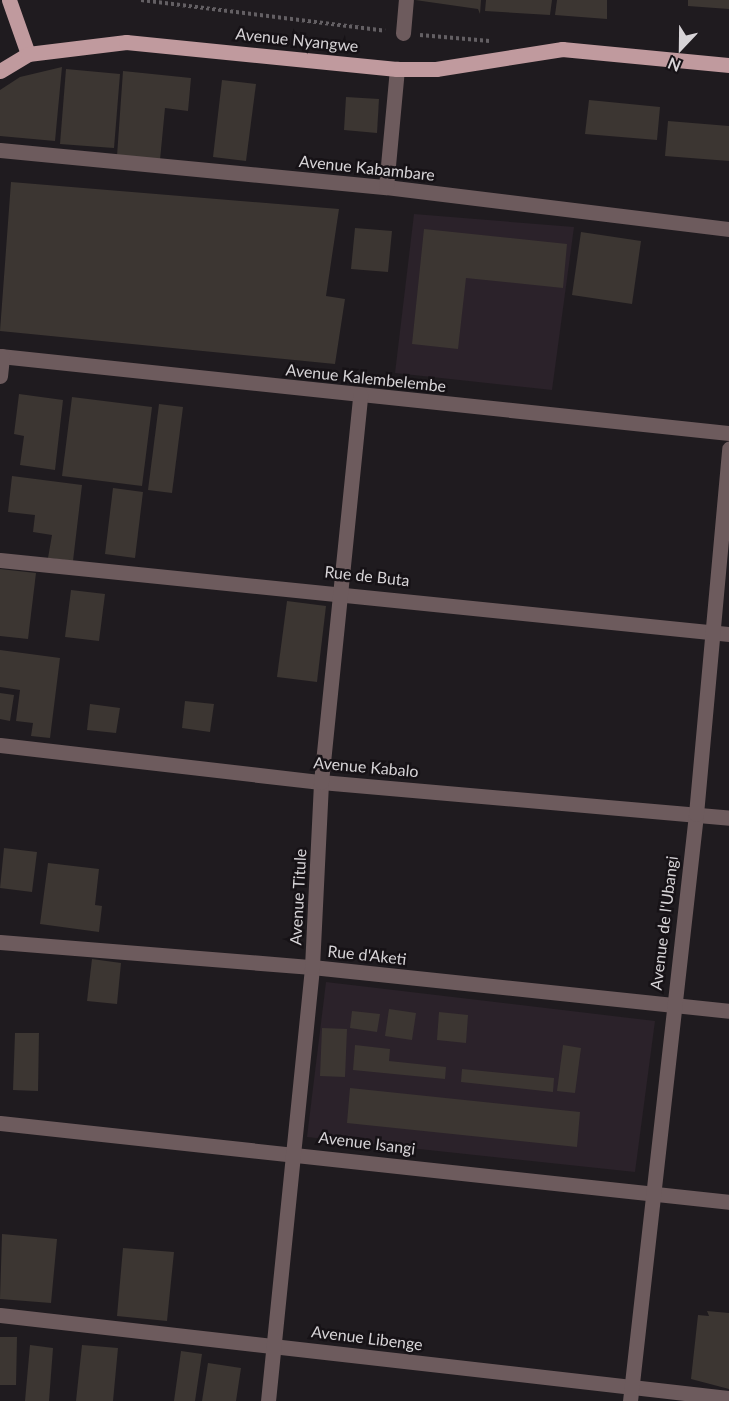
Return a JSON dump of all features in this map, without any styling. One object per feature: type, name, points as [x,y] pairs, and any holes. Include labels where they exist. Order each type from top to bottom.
[{"type":"main road","points":[[9,0],[28,54]]},
{"type":"main road","name":"Avenue Nyangwe","points":[[0,71],[28,54],[126,42],[397,69],[436,69],[562,49],[729,65]]},
{"type":"street","points":[[403,33],[406,0]]},
{"type":"street","points":[[386,187],[397,69]]},
{"type":"street","name":"Avenue Kabambare","points":[[0,150],[386,187],[729,229]]},
{"type":"street","points":[[0,376],[1,356]]},
{"type":"street","name":"Avenue Kalembelembe","points":[[1,356],[729,433]]},
{"type":"street","name":"Avenue Titule","points":[[268,1401],[312,967],[321,782],[360,395]]},
{"type":"street","name":"Avenue de l'Ubangi","points":[[631,1394],[650,1194],[696,814],[729,448]]},
{"type":"street","name":"Rue de Buta","points":[[0,560],[340,591],[729,634]]},
{"type":"street","name":"Avenue Kabalo","points":[[0,745],[321,782],[729,818]]},
{"type":"street","name":"Rue d'Aketi","points":[[0,942],[312,967],[729,1011]]},
{"type":"street","name":"Avenue Isangi","points":[[0,1123],[295,1152],[729,1202]]},
{"type":"street","name":"Avenue Libenge","points":[[0,1315],[275,1346],[631,1394],[729,1398]]},
{"type":"path","name":"Avenue Nyangwe","points":[[141,0],[403,33],[504,43]]},
{"type":"shaded area","points":[[414,214],[574,227],[552,390],[395,373]]},
{"type":"shaded area","points":[[326,982],[655,1021],[635,1172],[307,1137]]},
{"type":"building","points":[[415,0],[481,0],[480,14],[478,9]]},
{"type":"building","points":[[486,0],[552,0],[550,15],[485,11]]},
{"type":"building","points":[[557,0],[607,0],[607,19],[555,15]]},
{"type":"building","points":[[688,0],[729,0],[729,9],[688,6]]},
{"type":"building","points":[[62,67],[55,141],[0,136],[0,90],[20,77]]},
{"type":"building","points":[[66,69],[120,74],[114,148],[60,144]]},
{"type":"building","points":[[123,71],[191,78],[188,111],[165,108],[160,160],[117,156]]},
{"type":"building","points":[[222,80],[256,84],[246,161],[213,157]]},
{"type":"building","points":[[346,97],[379,99],[377,133],[344,130]]},
{"type":"building","points":[[589,100],[660,107],[657,140],[585,134]]},
{"type":"building","points":[[668,121],[729,126],[729,161],[665,156]]},
{"type":"building","points":[[11,182],[339,209],[326,296],[345,299],[335,364],[0,331]]},
{"type":"building","points":[[355,228],[392,231],[388,272],[351,269]]},
{"type":"building","points":[[424,229],[567,244],[563,288],[466,278],[458,349],[412,344]]},
{"type":"building","points":[[581,232],[641,241],[632,304],[572,295]]},
{"type":"building","points":[[19,394],[63,400],[55,470],[20,465],[24,436],[14,434]]},
{"type":"building","points":[[72,397],[152,407],[142,486],[62,476]]},
{"type":"building","points":[[159,404],[183,407],[172,493],[148,490]]},
{"type":"building","points":[[12,476],[82,485],[73,561],[48,558],[52,535],[33,532],[35,515],[8,512]]},
{"type":"building","points":[[113,488],[143,492],[135,558],[105,554]]},
{"type":"building","points":[[0,569],[36,573],[28,639],[0,636]]},
{"type":"building","points":[[71,590],[105,594],[99,641],[65,637]]},
{"type":"building","points":[[287,601],[326,606],[317,682],[277,677]]},
{"type":"building","points":[[0,650],[60,658],[50,738],[31,736],[33,723],[16,721],[20,690],[0,687]]},
{"type":"building","points":[[0,693],[14,695],[10,721],[0,719]]},
{"type":"building","points":[[185,701],[214,704],[210,732],[182,728]]},
{"type":"building","points":[[90,704],[120,708],[116,733],[87,730]]},
{"type":"building","points":[[4,848],[37,852],[32,892],[0,888]]},
{"type":"building","points":[[48,863],[99,869],[95,905],[102,906],[99,932],[40,924]]},
{"type":"building","points":[[92,959],[121,963],[117,1004],[87,1001]]},
{"type":"building","points":[[389,1009],[416,1013],[412,1040],[385,1036]]},
{"type":"building","points":[[352,1011],[380,1014],[377,1032],[350,1028]]},
{"type":"building","points":[[439,1012],[468,1015],[466,1043],[437,1040]]},
{"type":"building","points":[[322,1028],[347,1029],[345,1077],[320,1076]]},
{"type":"building","points":[[15,1033],[39,1033],[38,1091],[13,1090]]},
{"type":"building","points":[[355,1045],[390,1049],[389,1061],[446,1067],[445,1079],[353,1070]]},
{"type":"building","points":[[563,1045],[581,1048],[575,1093],[557,1091]]},
{"type":"building","points":[[462,1069],[554,1078],[553,1092],[461,1082]]},
{"type":"building","points":[[350,1088],[580,1112],[577,1147],[347,1123]]},
{"type":"building","points":[[2,1234],[57,1239],[51,1303],[0,1299]]},
{"type":"building","points":[[123,1248],[174,1252],[167,1321],[117,1316]]},
{"type":"building","points":[[707,1311],[729,1313],[729,1389],[691,1379],[698,1315],[709,1316]]},
{"type":"building","points":[[0,1337],[17,1337],[16,1385],[0,1385]]},
{"type":"building","points":[[30,1345],[53,1348],[49,1401],[25,1401]]},
{"type":"building","points":[[82,1345],[118,1348],[113,1401],[76,1401]]},
{"type":"building","points":[[181,1351],[202,1354],[195,1401],[174,1401]]},
{"type":"building","points":[[208,1363],[241,1368],[236,1401],[202,1401]]}]
